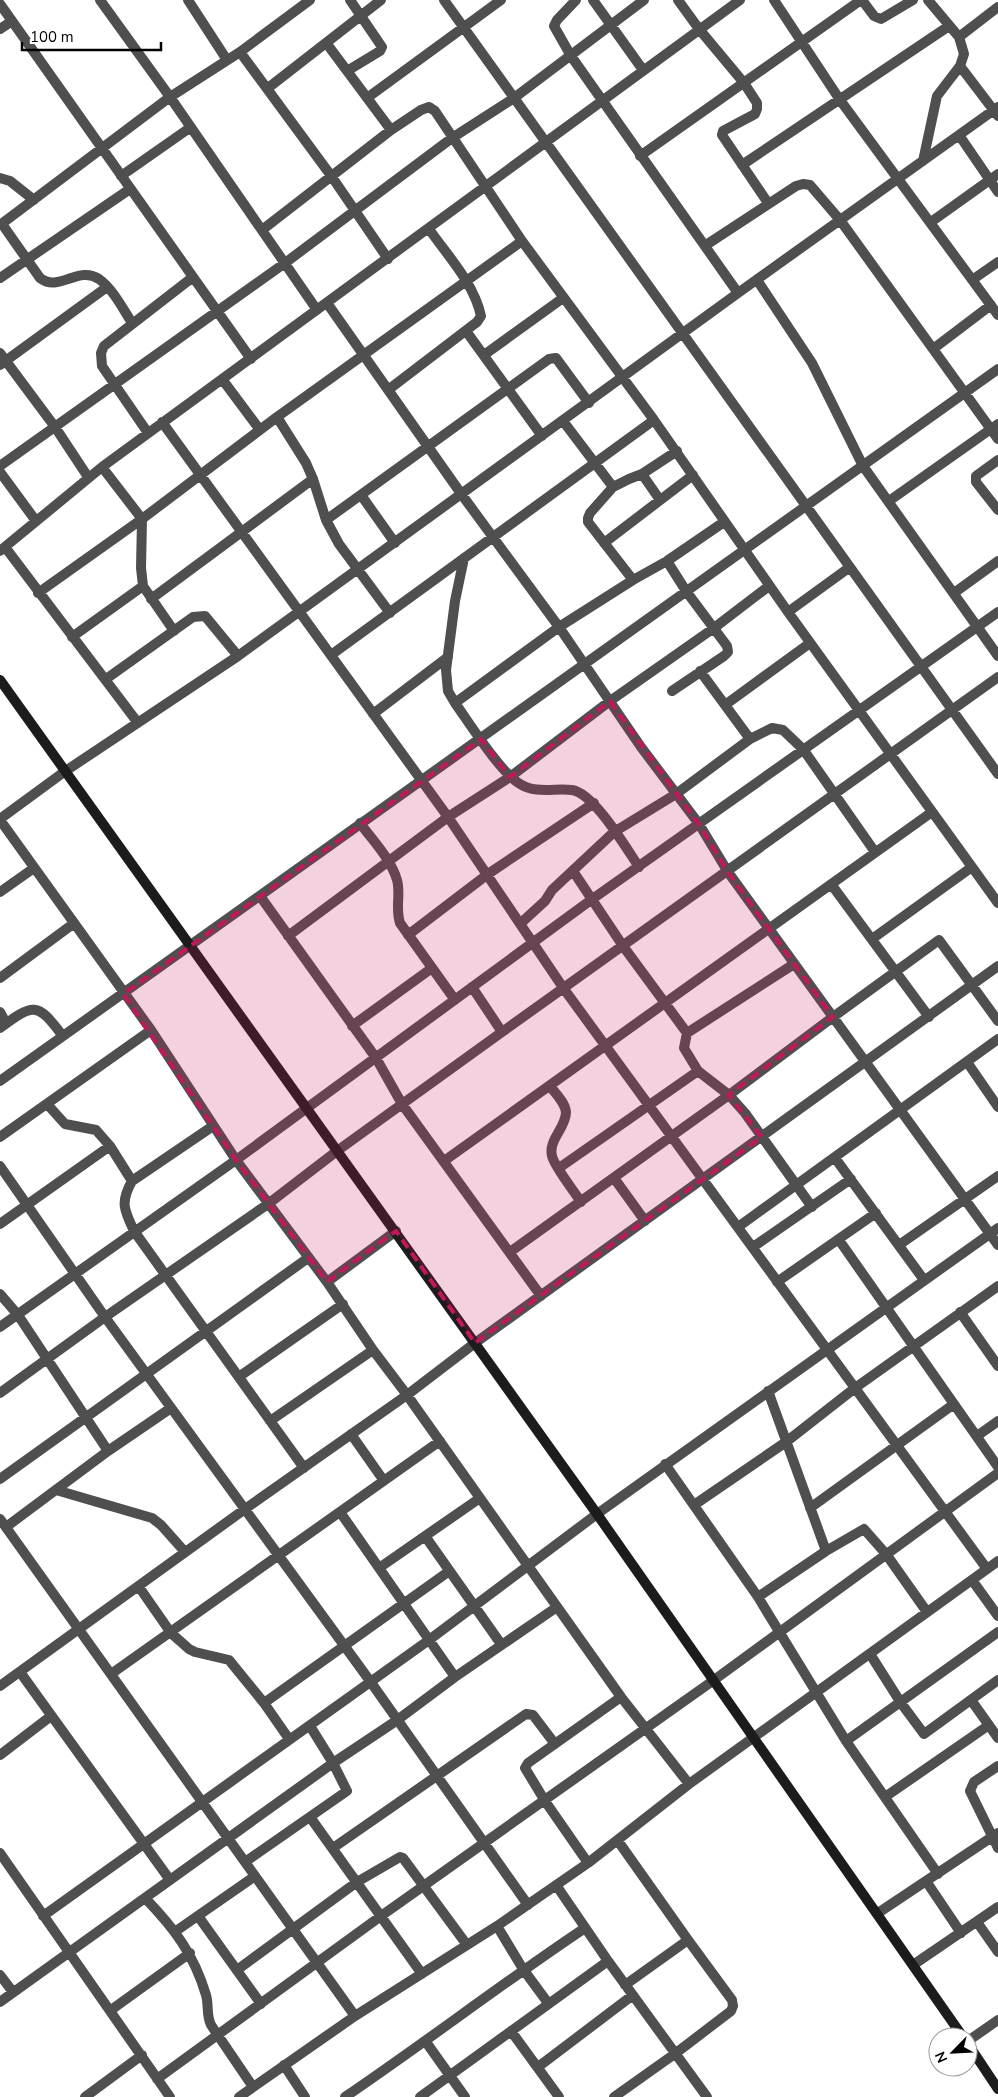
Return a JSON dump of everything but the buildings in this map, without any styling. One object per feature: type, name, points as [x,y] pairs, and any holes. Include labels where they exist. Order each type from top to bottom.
[{"type":"main road","points":[[0,680],[64,772],[396,1231],[597,1514],[956,2027]]},
{"type":"main road","points":[[978,2058],[998,2089]]},
{"type":"street","points":[[100,0],[317,310]]},
{"type":"street","points":[[188,0],[227,60]]},
{"type":"street","points":[[132,323],[107,287],[98,279],[83,275],[46,283],[40,278],[1,224],[101,148],[170,98],[240,52],[310,0]]},
{"type":"street","points":[[347,71],[382,47],[350,0]]},
{"type":"street","points":[[268,88],[327,44],[361,14],[381,0]]},
{"type":"street","points":[[444,0],[998,774]]},
{"type":"street","points":[[367,98],[501,0]]},
{"type":"street","points":[[576,0],[557,20],[554,26],[571,56],[601,100],[738,293]]},
{"type":"street","points":[[593,0],[643,70]]},
{"type":"street","points":[[0,466],[285,263],[452,138],[514,98],[644,0]]},
{"type":"street","points":[[678,0],[699,29],[744,82],[757,103],[755,114],[724,131],[722,135],[768,203]]},
{"type":"street","points":[[138,723],[106,679],[2,549],[88,478],[162,422],[740,0]]},
{"type":"street","points":[[774,0],[840,100],[998,315]]},
{"type":"street","points":[[640,156],[861,0],[874,16],[881,19],[913,0]]},
{"type":"street","points":[[923,161],[937,96],[960,66],[964,54],[959,37],[928,0]]},
{"type":"street","points":[[0,4],[251,358]]},
{"type":"street","points":[[959,37],[998,7]]},
{"type":"street","points":[[0,29],[12,21]]},
{"type":"street","points":[[742,165],[950,26]]},
{"type":"street","points":[[327,44],[391,130]]},
{"type":"street","points":[[240,52],[332,177],[388,258]]},
{"type":"street","points":[[689,1784],[621,1697],[440,1441],[373,1350],[343,1304],[236,1160],[150,1030],[0,820],[64,772],[238,656],[738,293],[959,135],[997,111],[960,66]]},
{"type":"street","points":[[262,230],[391,130],[421,110],[429,107],[435,111],[522,241],[677,451],[769,586],[998,903]]},
{"type":"street","points":[[121,176],[190,127]]},
{"type":"street","points":[[959,135],[994,177],[998,192]]},
{"type":"street","points":[[931,222],[994,177]]},
{"type":"street","points":[[0,178],[10,181],[34,200]]},
{"type":"street","points":[[706,246],[796,186],[810,185],[840,220],[964,393],[994,427],[998,439]]},
{"type":"street","points":[[0,278],[130,189]]},
{"type":"street","points":[[388,390],[466,331],[481,316],[467,282],[429,228]]},
{"type":"street","points":[[38,593],[142,519],[277,417],[522,241]]},
{"type":"street","points":[[972,280],[998,262]]},
{"type":"street","points":[[148,433],[102,366],[101,353],[104,346],[193,277]]},
{"type":"street","points":[[757,280],[812,363],[862,466],[889,501],[998,656]]},
{"type":"street","points":[[88,478],[55,427],[2,360],[107,287]]},
{"type":"street","points":[[484,355],[563,298]]},
{"type":"street","points":[[327,303],[462,495],[559,627],[699,824],[728,872],[794,964],[965,1200],[994,1231],[998,1245]]},
{"type":"street","points":[[933,349],[991,305]]},
{"type":"street","points":[[466,331],[542,436]]},
{"type":"street","points":[[326,520],[553,357],[556,358],[589,403]]},
{"type":"street","points":[[0,1081],[998,369]]},
{"type":"street","points":[[222,379],[260,430]]},
{"type":"street","points":[[277,417],[314,479],[326,520],[339,544],[390,612]]},
{"type":"street","points":[[331,655],[654,420]]},
{"type":"street","points":[[563,421],[613,487]]},
{"type":"street","points":[[162,422],[488,874],[564,989],[987,1569]]},
{"type":"street","points":[[889,501],[994,427]]},
{"type":"street","points":[[633,580],[588,522],[588,518],[613,487],[642,474],[677,451]]},
{"type":"street","points":[[998,460],[976,476],[976,482],[998,508]]},
{"type":"street","points":[[102,467],[142,519],[141,568],[143,586],[150,599],[174,631]]},
{"type":"street","points":[[0,472],[36,521]]},
{"type":"street","points":[[642,474],[660,500]]},
{"type":"street","points":[[604,543],[693,475]]},
{"type":"street","points":[[150,599],[314,479]]},
{"type":"street","points":[[361,496],[396,543]]},
{"type":"street","points":[[455,703],[559,627],[633,580],[667,561],[724,522]]},
{"type":"street","points":[[464,558],[455,601],[446,681],[455,703],[510,777],[531,789],[571,790],[582,793],[594,803],[640,867]]},
{"type":"street","points":[[667,561],[686,591],[727,646],[728,652],[672,691]]},
{"type":"street","points":[[954,593],[998,562]]},
{"type":"street","points":[[788,612],[850,567]]},
{"type":"street","points":[[72,637],[143,586]]},
{"type":"street","points":[[288,936],[448,818],[510,777],[610,701],[714,628],[769,586]]},
{"type":"street","points":[[0,1327],[236,1160],[591,900],[640,867],[920,665],[998,612]]},
{"type":"street","points":[[106,679],[193,617],[205,616],[238,656]]},
{"type":"street","points":[[725,705],[810,643]]},
{"type":"street","points":[[373,714],[448,657]]},
{"type":"street","points":[[700,671],[750,740]]},
{"type":"street","points":[[0,1392],[268,1204],[402,1104],[998,677]]},
{"type":"street","points":[[521,923],[540,906],[552,890],[614,832],[676,794],[750,740],[772,728],[783,730],[803,749],[875,852]]},
{"type":"street","points":[[408,936],[488,874],[594,803]]},
{"type":"street","points":[[444,1162],[932,812]]},
{"type":"street","points":[[360,823],[388,861],[397,881],[397,914],[408,936],[455,1000]]},
{"type":"street","points":[[872,939],[972,867]]},
{"type":"street","points":[[0,892],[34,868]]},
{"type":"street","points":[[573,871],[623,946],[687,1034]]},
{"type":"street","points":[[832,884],[928,1017]]},
{"type":"street","points":[[260,896],[376,1058],[402,1104],[541,1296]]},
{"type":"street","points":[[0,978],[74,924]]},
{"type":"street","points":[[510,1252],[730,1096],[833,1017],[939,940],[998,1021]]},
{"type":"street","points":[[794,964],[687,1034],[684,1048],[698,1071],[730,1096],[812,1206]]},
{"type":"street","points":[[0,1686],[244,1509],[407,1395],[475,1343],[998,966]]},
{"type":"street","points":[[352,1026],[432,968]]},
{"type":"street","points":[[472,987],[502,1032]]},
{"type":"street","points":[[0,1012],[3,1025],[28,1010],[37,1009],[46,1014],[62,1035]]},
{"type":"street","points":[[0,1137],[150,1030]]},
{"type":"street","points":[[738,1227],[998,1039]]},
{"type":"street","points":[[967,1062],[998,1107]]},
{"type":"street","points":[[558,1168],[698,1071]]},
{"type":"street","points":[[550,1086],[562,1102],[566,1112],[564,1122],[551,1147],[552,1157],[581,1202]]},
{"type":"street","points":[[47,1104],[65,1124],[96,1130],[110,1146],[132,1181]]},
{"type":"street","points":[[213,1126],[132,1181],[124,1194],[124,1205],[134,1231],[240,1376],[304,1468]]},
{"type":"street","points":[[0,1224],[110,1146]]},
{"type":"street","points":[[835,1158],[924,1280]]},
{"type":"street","points":[[0,1166],[105,1317],[370,1681],[396,1721],[438,1776],[528,1905]]},
{"type":"street","points":[[900,1246],[998,1176]]},
{"type":"street","points":[[614,1178],[645,1221]]},
{"type":"street","points":[[753,1247],[851,1179]]},
{"type":"street","points":[[777,1282],[876,1213]]},
{"type":"street","points":[[327,1282],[396,1231]]},
{"type":"street","points":[[43,1916],[429,1640],[665,1464],[994,1231]]},
{"type":"street","points":[[838,1240],[998,1467]]},
{"type":"street","points":[[0,1479],[308,1258]]},
{"type":"street","points":[[694,1505],[786,1442],[855,1388],[998,1286]]},
{"type":"street","points":[[0,1294],[18,1314],[108,1451]]},
{"type":"street","points":[[240,1376],[343,1304]]},
{"type":"street","points":[[960,1312],[998,1366]]},
{"type":"street","points":[[270,1421],[373,1350]]},
{"type":"street","points":[[768,1391],[826,1551]]},
{"type":"street","points":[[810,1508],[896,1444],[954,1404]]},
{"type":"street","points":[[171,1408],[108,1451],[56,1490],[3,1523],[355,2016]]},
{"type":"street","points":[[977,1436],[998,1421]]},
{"type":"street","points":[[351,1434],[384,1481]]},
{"type":"street","points":[[111,1674],[440,1441]]},
{"type":"street","points":[[665,1464],[780,1630],[815,1693],[846,1741],[938,1874]]},
{"type":"street","points":[[158,2079],[381,1916],[645,1730],[998,1473]]},
{"type":"street","points":[[56,1490],[152,1518],[161,1525],[184,1552]]},
{"type":"street","points":[[379,1568],[480,1498]]},
{"type":"street","points":[[340,1512],[455,1677]]},
{"type":"street","points":[[758,1597],[826,1551],[864,1529],[886,1554],[928,1612]]},
{"type":"street","points":[[425,1536],[448,1572],[501,1644]]},
{"type":"street","points":[[239,2097],[355,2016],[497,1926],[588,1863],[689,1784],[998,1561]]},
{"type":"street","points":[[264,1703],[403,1602],[448,1572]]},
{"type":"street","points":[[972,1580],[998,1616]]},
{"type":"street","points":[[139,1587],[171,1633],[195,1652],[229,1660],[290,1739]]},
{"type":"street","points":[[0,2002],[333,1763],[396,1721],[501,1644],[557,1606]]},
{"type":"street","points":[[846,1741],[998,1632]]},
{"type":"street","points":[[870,1654],[924,1734],[998,1680]]},
{"type":"street","points":[[20,1672],[170,1880]]},
{"type":"street","points":[[588,1863],[545,1802],[525,1768],[621,1697]]},
{"type":"street","points":[[971,1700],[998,1738]]},
{"type":"street","points":[[333,1848],[530,1713],[555,1744]]},
{"type":"street","points":[[0,1755],[51,1716]]},
{"type":"street","points":[[885,1797],[989,1725]]},
{"type":"street","points":[[246,1862],[347,1791],[333,1763],[310,1726]]},
{"type":"street","points":[[998,1766],[974,1782],[970,1791],[995,1835],[998,1848]]},
{"type":"street","points":[[310,1817],[422,1974]]},
{"type":"street","points":[[878,1913],[995,1835]]},
{"type":"street","points":[[614,2097],[676,2053],[734,2006],[732,2000],[618,1841]]},
{"type":"street","points":[[0,1852],[170,2097]]},
{"type":"street","points":[[237,1970],[356,1882],[400,1857],[425,1886],[467,1945]]},
{"type":"street","points":[[176,1931],[255,1876]]},
{"type":"street","points":[[926,1881],[961,1933]]},
{"type":"street","points":[[556,1885],[632,1995],[707,2097]]},
{"type":"street","points":[[145,1898],[176,1931],[190,1953],[206,1997],[207,2017],[217,2035],[253,2087]]},
{"type":"street","points":[[913,1965],[998,1907]]},
{"type":"street","points":[[198,1916],[261,2004]]},
{"type":"street","points":[[977,1922],[998,1952]]},
{"type":"street","points":[[497,1926],[523,1969],[548,2003]]},
{"type":"street","points":[[345,2097],[426,2042],[523,1969],[585,1928]]},
{"type":"street","points":[[625,1985],[688,1940]]},
{"type":"street","points":[[111,2010],[190,1953]]},
{"type":"street","points":[[420,2097],[608,1961]]},
{"type":"street","points":[[0,1975],[13,1992]]},
{"type":"street","points":[[538,2067],[632,1995]]},
{"type":"street","points":[[978,2035],[998,2020]]},
{"type":"street","points":[[511,2031],[560,2097]]},
{"type":"street","points":[[426,2042],[465,2097]]},
{"type":"street","points":[[85,2097],[142,2055]]},
{"type":"street","points":[[284,2065],[304,2097]]},
{"type":"highlighted area","points":[[610,701],[699,824],[728,872],[833,1017],[729,1095],[762,1137],[475,1343],[396,1231],[327,1282],[236,1160],[123,994],[481,739],[510,777]]}]
